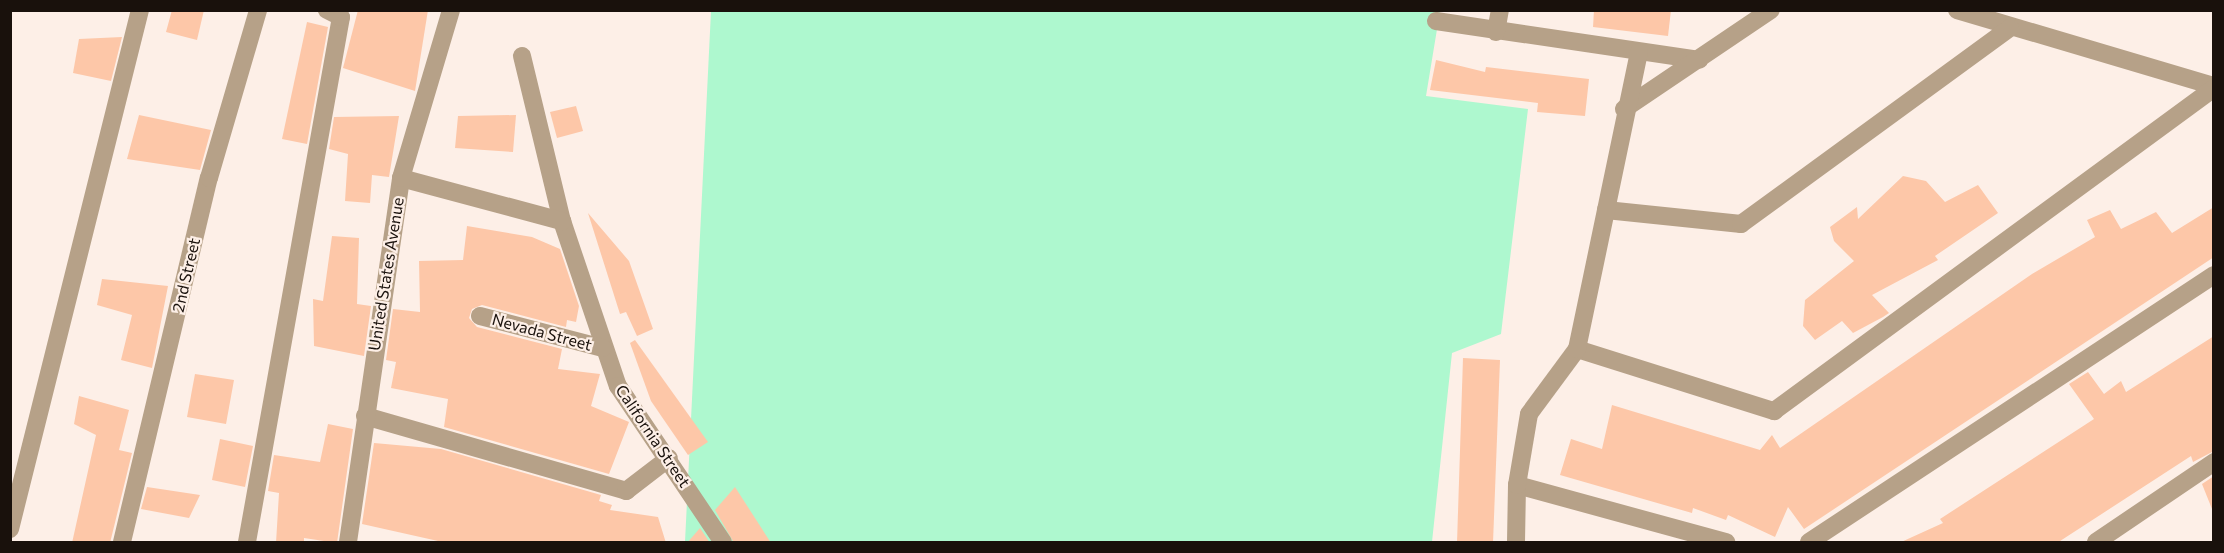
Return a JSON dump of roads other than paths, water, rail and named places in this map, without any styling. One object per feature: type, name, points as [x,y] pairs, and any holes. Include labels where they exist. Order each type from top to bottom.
[{"type":"street","points":[[10,529],[140,10]]},
{"type":"street","name":"2nd Street","points":[[122,543],[209,178],[258,10]]},
{"type":"street","points":[[247,543],[341,17],[327,10]]},
{"type":"street","name":"United States Avenue","points":[[352,541],[365,416],[400,178],[451,10]]},
{"type":"street","points":[[1496,32],[1500,10]]},
{"type":"street","points":[[1624,109],[1771,10]]},
{"type":"street","points":[[1957,10],[2010,28],[2214,87]]},
{"type":"street","points":[[1436,21],[1496,32],[1699,60]]},
{"type":"street","points":[[1606,210],[1741,224],[2010,28]]},
{"type":"street","points":[[1516,543],[1517,485],[1528,414],[1577,349],[1624,109],[1639,52]]},
{"type":"street","name":"California Street","points":[[522,56],[562,221],[603,348],[618,386],[669,458],[723,543]]},
{"type":"street","points":[[1577,349],[1774,411],[2214,87]]},
{"type":"street","points":[[400,178],[562,221]]},
{"type":"street","points":[[1809,543],[2214,275]]},
{"type":"street","name":"Nevada Street","points":[[480,316],[603,348]]},
{"type":"street","points":[[365,416],[626,491],[669,458]]},
{"type":"street","points":[[2096,543],[2214,462]]},
{"type":"street","points":[[1517,485],[1726,543]]}]
